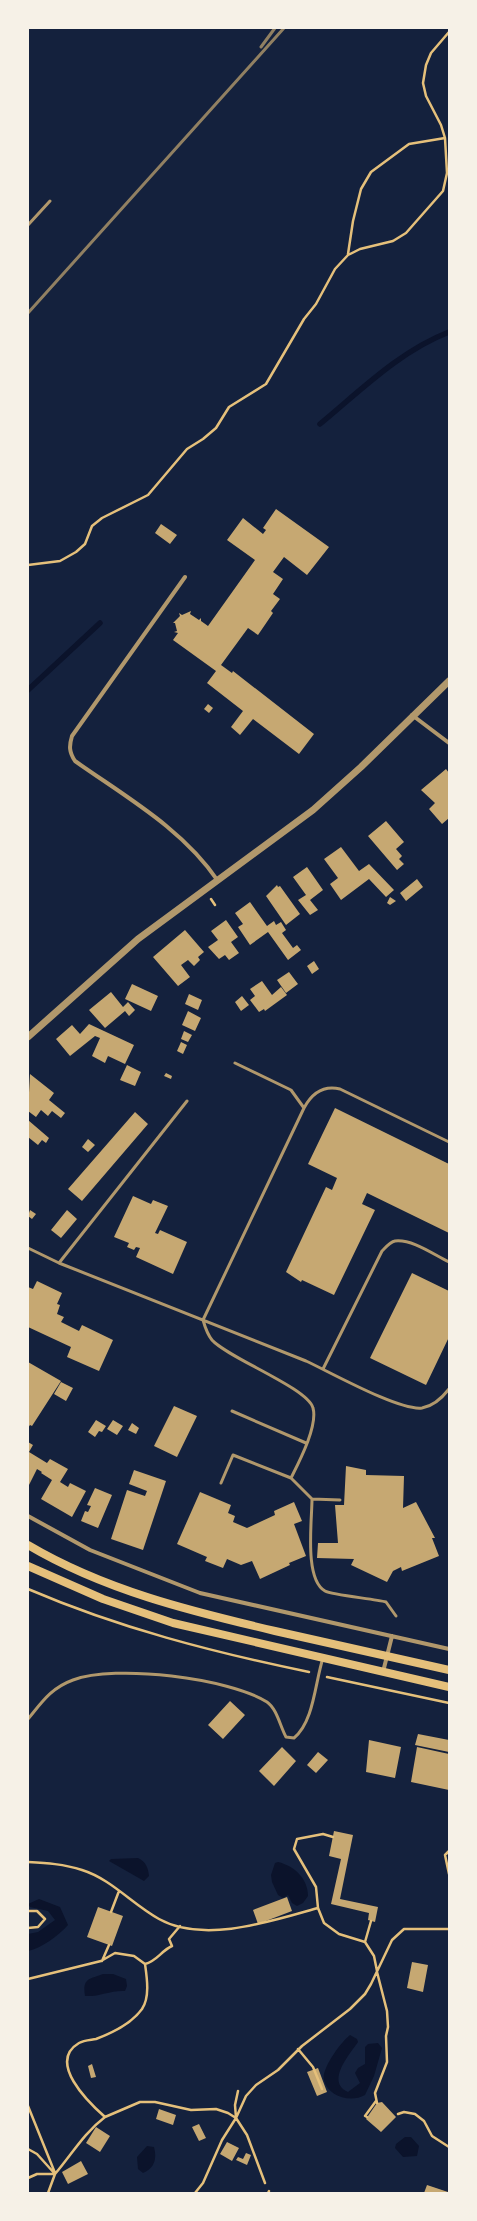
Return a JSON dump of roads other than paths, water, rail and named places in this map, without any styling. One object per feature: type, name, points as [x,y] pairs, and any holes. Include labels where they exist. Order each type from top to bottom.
[{"type":"main road","points":[[28,1545],[70,1568],[146,1597],[216,1617],[449,1670]]},
{"type":"main road","points":[[28,1566],[66,1584],[140,1613],[211,1633],[449,1687]]},
{"type":"street","points":[[185,577],[76,730],[69,745],[71,754],[76,761],[169,828],[190,846],[218,881]]},
{"type":"street","points":[[28,1037],[138,939],[313,810],[361,767],[412,715],[449,681]]},
{"type":"street","points":[[412,715],[449,743]]},
{"type":"street","points":[[28,1516],[90,1550],[200,1593],[449,1649]]},
{"type":"street","points":[[383,1672],[392,1636]]},
{"type":"lane","points":[[28,225],[50,201]]},
{"type":"lane","points":[[235,1062],[291,1090],[304,1108]]},
{"type":"lane","points":[[291,1478],[306,1443],[313,1414],[310,1403],[284,1383],[212,1341],[203,1320],[308,1099],[318,1091],[326,1088],[336,1088],[449,1142]]},
{"type":"lane","points":[[59,1263],[187,1101]]},
{"type":"lane","points":[[323,1369],[382,1251],[389,1244],[394,1242],[405,1242],[449,1262]]},
{"type":"lane","points":[[28,1248],[59,1263],[323,1369],[340,1379],[401,1404],[421,1408],[432,1406],[443,1398],[449,1389]]},
{"type":"lane","points":[[232,1411],[306,1443]]},
{"type":"lane","points":[[221,1483],[233,1455],[291,1478],[312,1499],[340,1500]]},
{"type":"lane","points":[[312,1499],[311,1554],[316,1582],[326,1592],[386,1602],[396,1616]]},
{"type":"lane","points":[[28,1719],[51,1691],[68,1682],[91,1675],[122,1673],[197,1679],[242,1691],[268,1703],[276,1713],[286,1736],[294,1738],[302,1732],[308,1719],[323,1658]]},
{"type":"water","points":[[138,1858],[145,1863],[148,1870],[149,1876],[144,1881],[109,1861],[111,1859]]},
{"type":"water","points":[[278,1862],[295,1870],[303,1879],[306,1884],[308,1896],[303,1903],[297,1906],[292,1903],[288,1895],[283,1898],[278,1895],[272,1882],[271,1875],[275,1863]]},
{"type":"water","points":[[39,1899],[60,1907],[68,1925],[50,1941],[28,1951],[28,1934],[38,1932],[55,1920],[48,1911],[30,1907],[28,1904]]},
{"type":"water","points":[[103,1974],[113,1974],[126,1979],[127,1986],[125,1991],[95,1996],[85,1996],[84,1990],[86,1982],[91,1978]]},
{"type":"water","points":[[350,2035],[357,2039],[358,2042],[345,2060],[339,2075],[341,2087],[348,2092],[360,2083],[355,2073],[358,2068],[365,2064],[365,2047],[368,2044],[378,2043],[382,2048],[374,2076],[365,2095],[347,2098],[341,2097],[330,2091],[326,2086],[324,2075],[337,2049]]},
{"type":"water","points":[[405,2137],[411,2137],[419,2146],[417,2156],[403,2157],[395,2148],[396,2144]]},
{"type":"water","points":[[147,2146],[154,2147],[155,2159],[153,2165],[143,2173],[138,2169],[137,2157]]},
{"type":"waterway","points":[[320,424],[397,360],[431,340],[449,332]]},
{"type":"waterway","points":[[28,690],[100,623]]},
{"type":"railway","points":[[261,47],[275,28]]},
{"type":"railway","points":[[28,313],[284,28]]}]
